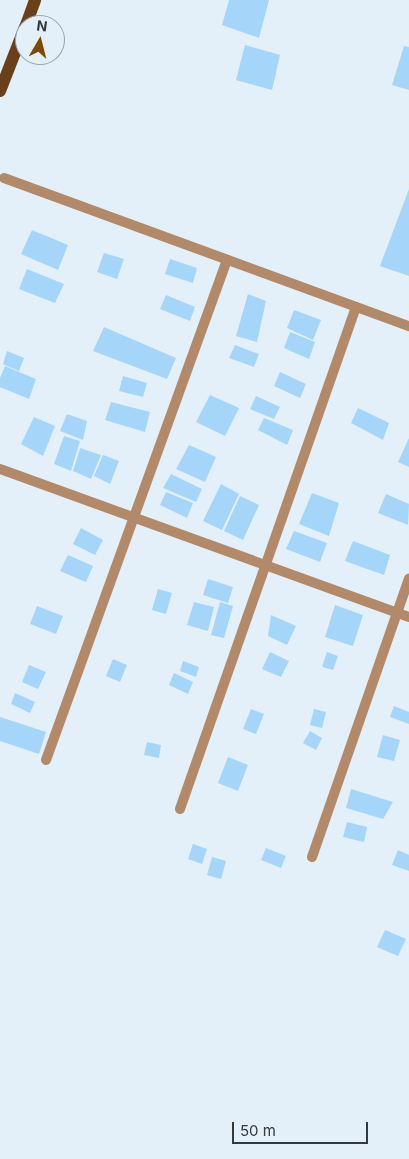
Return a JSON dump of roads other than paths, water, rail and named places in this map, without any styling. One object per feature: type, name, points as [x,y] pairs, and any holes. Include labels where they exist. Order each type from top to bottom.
[{"type":"main road","points":[[29,15],[35,0]]},
{"type":"main road","points":[[0,91],[15,52]]},
{"type":"street","points":[[4,178],[409,326]]},
{"type":"street","points":[[46,760],[228,260]]},
{"type":"street","points":[[180,809],[356,307]]},
{"type":"street","points":[[0,469],[409,617]]},
{"type":"street","points":[[312,857],[409,578]]}]
